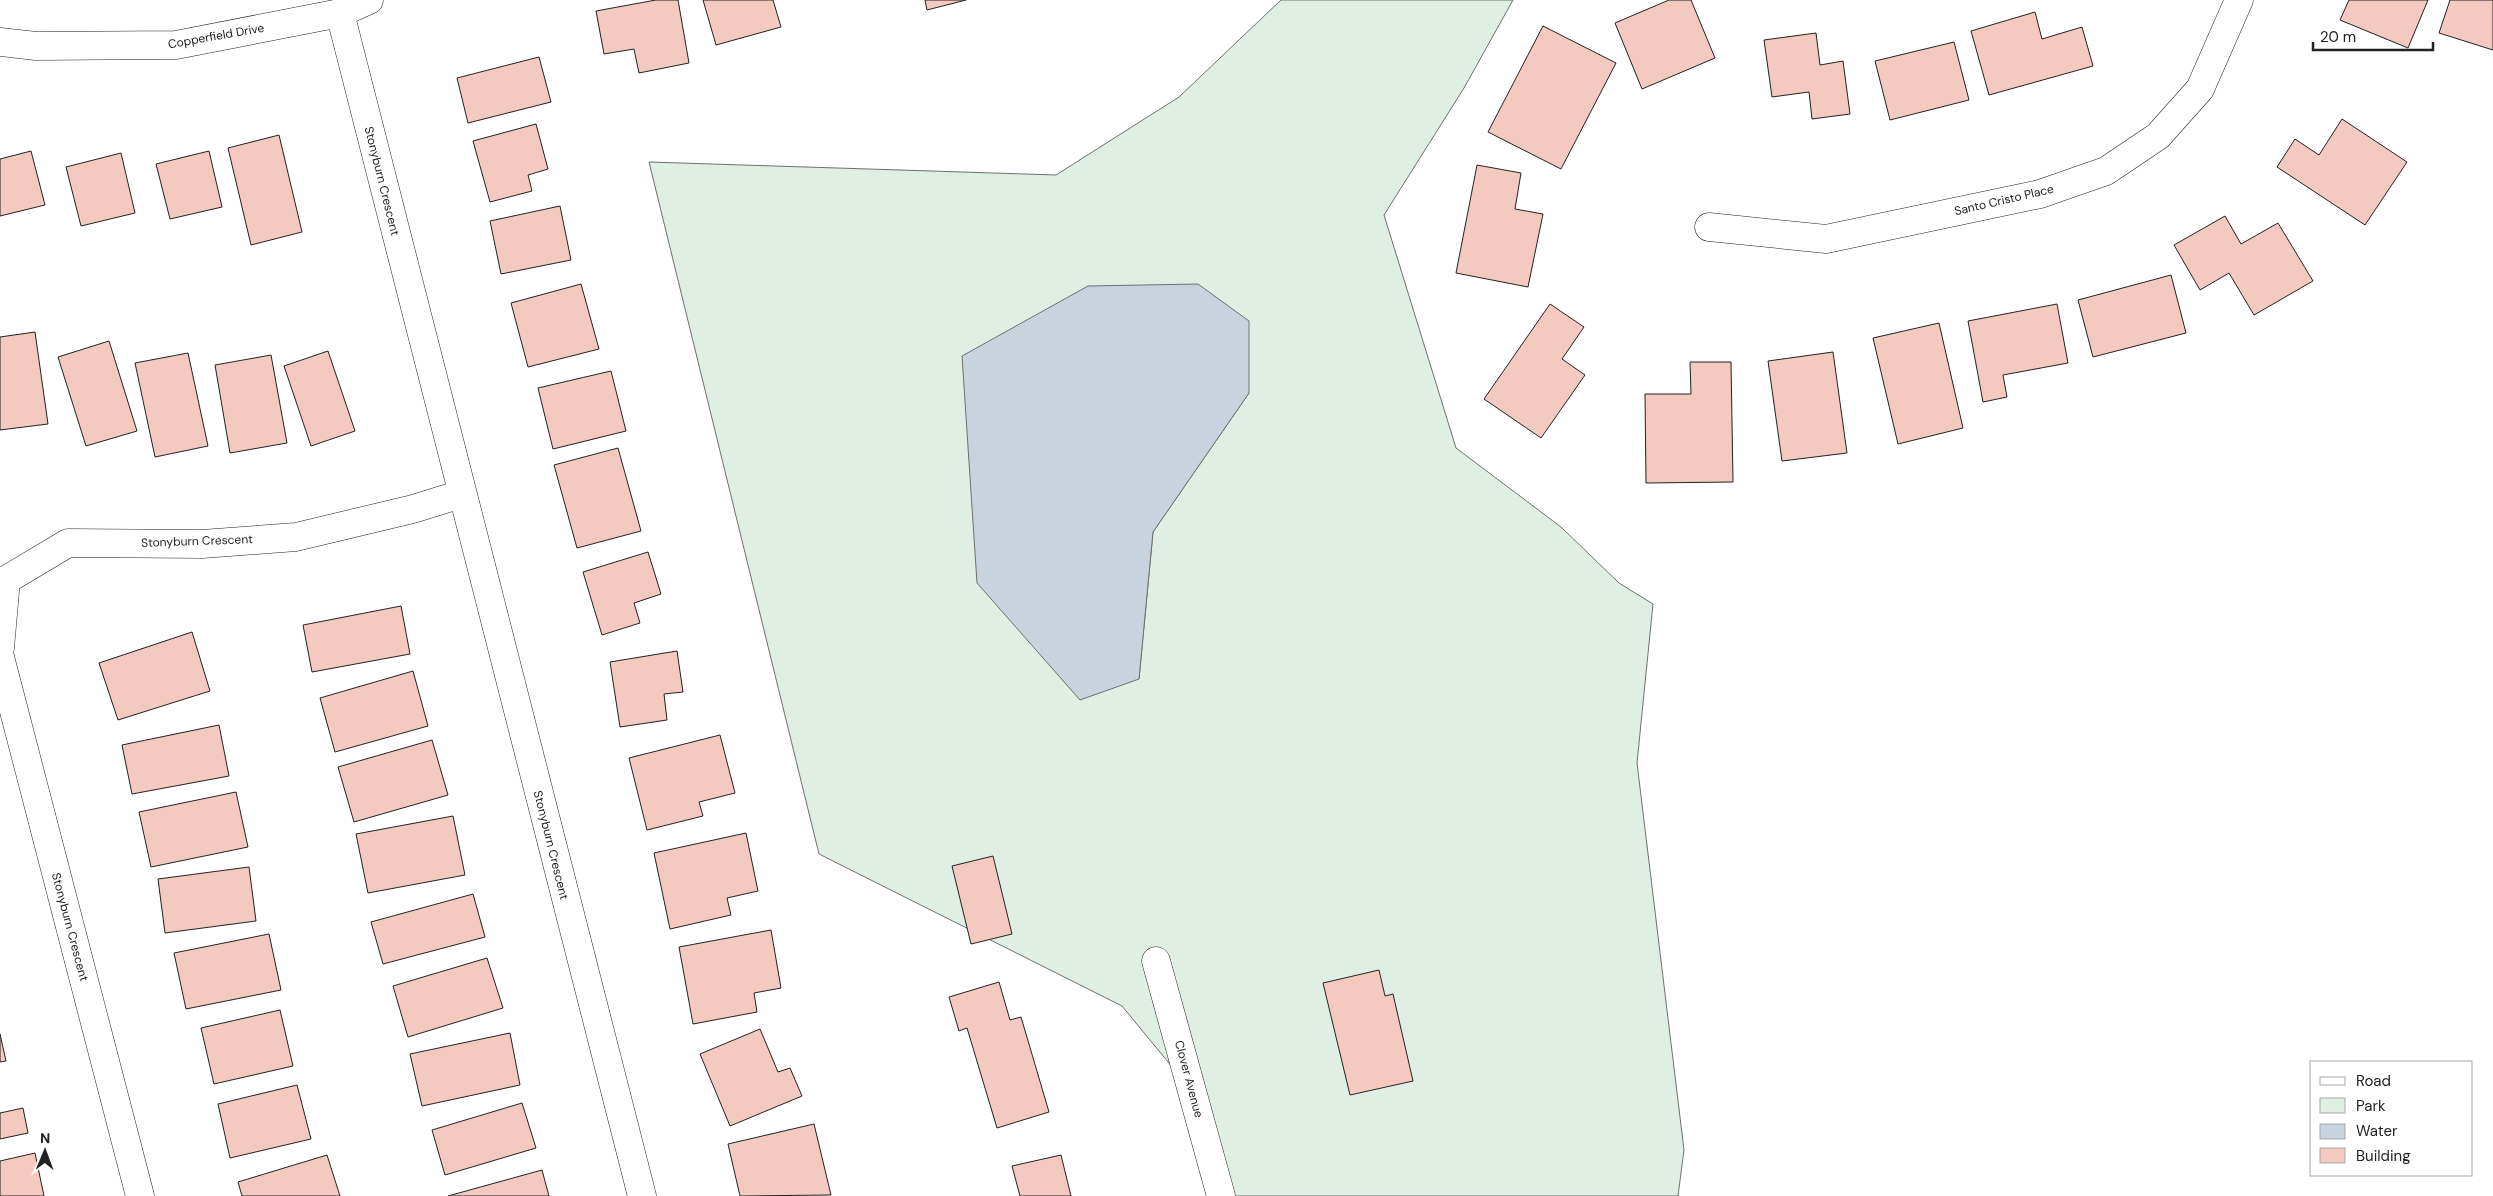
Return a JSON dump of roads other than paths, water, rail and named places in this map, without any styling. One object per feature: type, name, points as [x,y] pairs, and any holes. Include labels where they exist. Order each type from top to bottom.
[{"type":"street","name":"Copperfield Drive","points":[[0,42],[36,46],[176,45],[340,13],[369,0]]},
{"type":"street","name":"Santo Cristo Place","points":[[1709,227],[1826,239],[2040,194],[2106,171],[2158,136],[2200,89],[2239,0]]},
{"type":"street","name":"Stonyburn Crescent","points":[[340,13],[461,494],[642,1196]]},
{"type":"street","name":"Stonyburn Crescent","points":[[0,648],[6,580],[68,543],[202,544],[296,537],[413,509],[461,494]]},
{"type":"street","name":"Stonyburn Crescent","points":[[0,657],[140,1196]]},
{"type":"street","name":"Clover Avenue","points":[[1156,961],[1222,1196]]},
{"type":"water","points":[[1198,284],[1249,321],[1249,393],[1153,532],[1139,679],[1080,700],[977,583],[962,356],[1088,286]]}]
